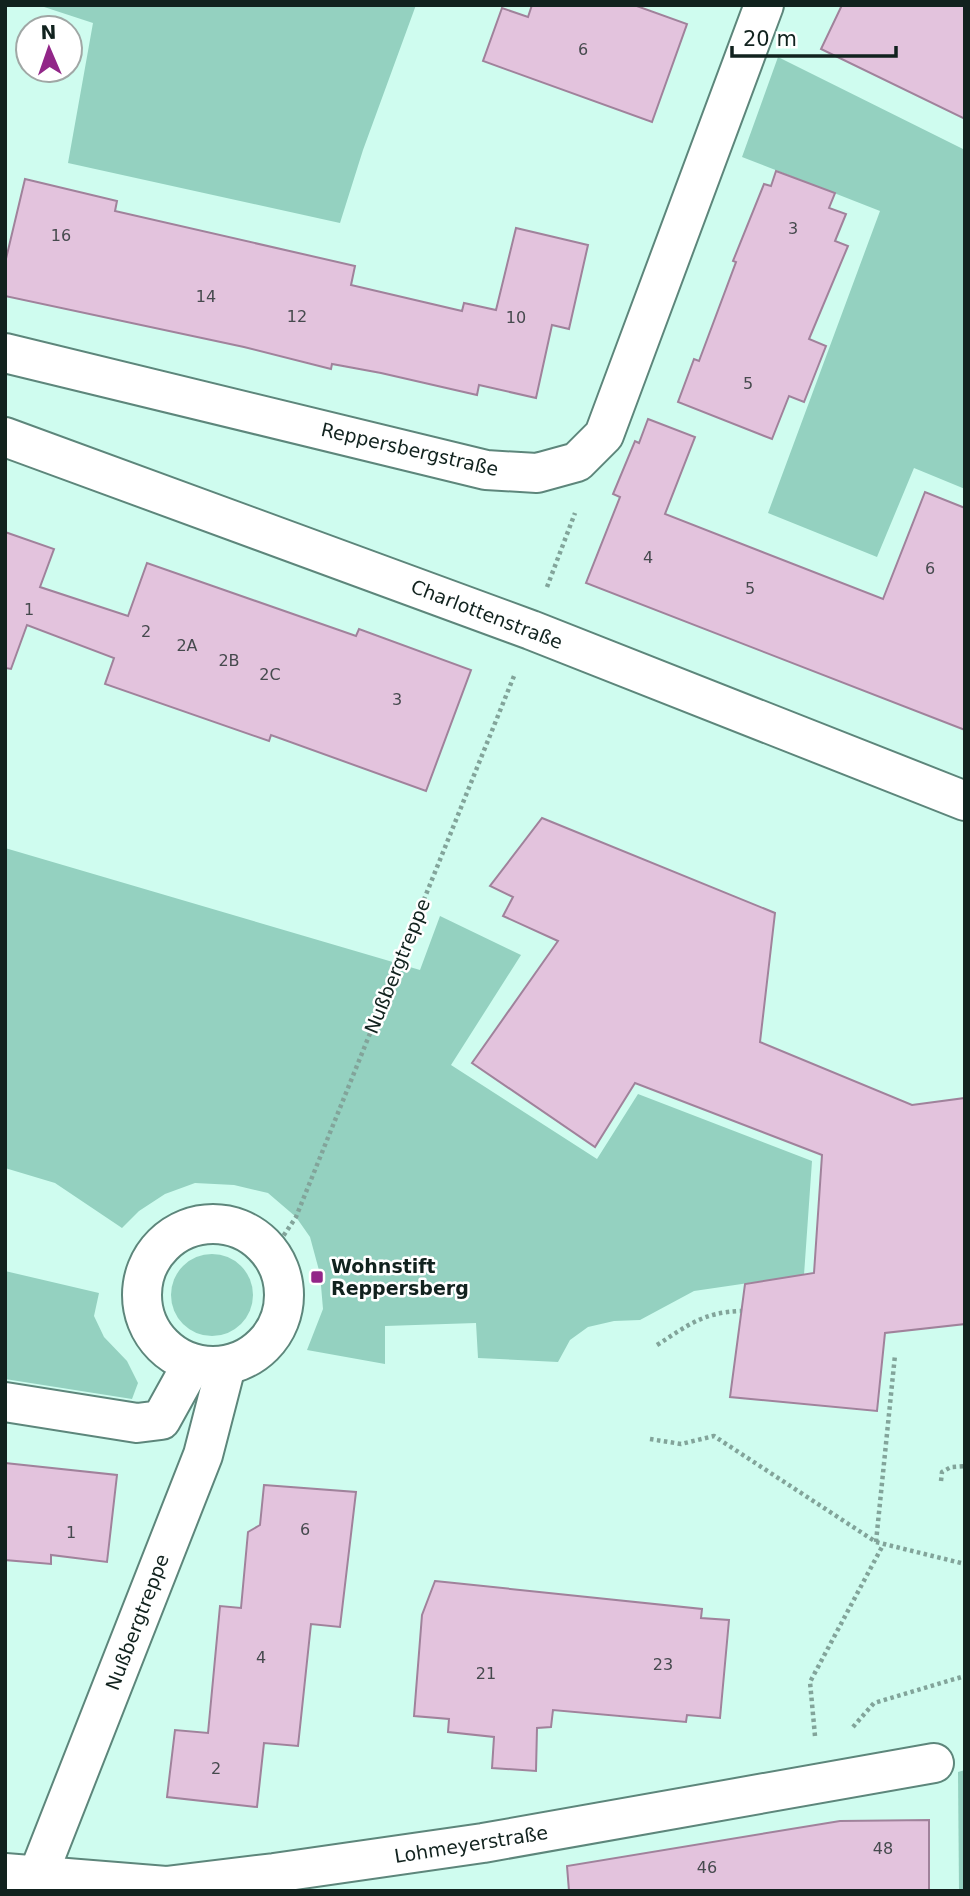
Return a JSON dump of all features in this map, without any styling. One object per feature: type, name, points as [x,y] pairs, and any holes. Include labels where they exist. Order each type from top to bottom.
[{"type":"street","name":"Reppersbergstraße","points":[[5,353],[486,470],[537,473],[577,463],[604,435],[764,5]]},
{"type":"street","name":"Charlottenstraße","points":[[5,436],[531,630],[965,801]]},
{"type":"street","points":[[197,1224],[222,1224],[242,1229],[257,1238],[272,1253],[279,1266],[285,1296],[277,1329],[258,1351],[244,1360],[209,1365],[165,1348],[150,1329],[144,1315],[142,1279],[152,1256],[167,1239],[197,1224]]},
{"type":"street","points":[[5,1402],[137,1423],[160,1420],[209,1365]]},
{"type":"street","name":"Nußbergtreppe","points":[[22,1874],[202,1455],[209,1365]]},
{"type":"street","name":"Lohmeyerstraße","points":[[22,1874],[166,1886],[206,1882],[483,1843],[934,1763]]},
{"type":"path","points":[[545,591],[578,505]]},
{"type":"path","name":"Nußbergtreppe","points":[[272,1253],[296,1217],[514,675]]},
{"type":"path","points":[[657,1345],[699,1318],[723,1311],[741,1311]]},
{"type":"path","points":[[876,1542],[895,1355]]},
{"type":"path","points":[[650,1439],[681,1444],[715,1436],[876,1542],[965,1564]]},
{"type":"path","points":[[941,1481],[942,1472],[951,1467],[965,1466]]},
{"type":"path","points":[[821,1782],[810,1682],[883,1545]]},
{"type":"path","points":[[851,1729],[874,1703],[965,1676]]},
{"type":"green space","points":[[38,5],[416,5],[363,150],[340,223],[68,163],[93,23],[84,20],[84,14],[66,14]]},
{"type":"green space","points":[[778,57],[965,150],[965,489],[914,468],[877,557],[768,513],[880,211],[742,157]]},
{"type":"green space","points":[[5,848],[420,970],[440,916],[521,955],[451,1065],[597,1159],[638,1094],[812,1161],[804,1275],[694,1291],[640,1320],[614,1321],[588,1327],[570,1340],[558,1362],[478,1358],[476,1323],[385,1326],[385,1364],[307,1350],[323,1309],[320,1274],[310,1237],[296,1217],[268,1193],[234,1185],[195,1183],[165,1194],[139,1211],[122,1228],[55,1183],[5,1168]]},
{"type":"green space","points":[[212,1254],[228,1257],[241,1266],[250,1279],[253,1295],[250,1311],[241,1324],[228,1333],[212,1336],[196,1333],[183,1324],[174,1311],[171,1295],[174,1279],[183,1266],[196,1257]]},
{"type":"green space","points":[[5,1271],[99,1293],[94,1316],[104,1337],[127,1361],[138,1383],[132,1399],[5,1379]]},
{"type":"green space","points":[[965,1770],[965,1891],[959,1891],[958,1772]]},
{"type":"building","points":[[532,5],[634,5],[687,24],[652,122],[483,61],[502,8],[528,17]]},
{"type":"building","points":[[842,5],[965,5],[965,119],[821,49]]},
{"type":"building","points":[[776,171],[835,193],[829,208],[846,214],[835,241],[848,246],[809,339],[826,346],[817,369],[804,402],[789,396],[772,439],[678,402],[694,359],[699,361],[736,262],[733,261],[764,184],[771,186]]},
{"type":"building","points":[[25,179],[117,201],[115,211],[355,266],[351,285],[462,311],[464,303],[496,310],[516,228],[588,245],[569,329],[552,325],[536,398],[479,385],[477,395],[332,364],[331,369],[244,347],[5,296],[5,263]]},
{"type":"building","points":[[648,419],[695,437],[665,514],[883,599],[925,492],[965,508],[965,730],[586,583],[620,497],[613,494],[635,441],[639,443]]},
{"type":"building","points":[[5,532],[54,549],[40,587],[128,616],[147,563],[356,636],[359,629],[471,670],[426,791],[271,735],[269,741],[105,684],[114,658],[27,625],[11,669],[5,668]]},
{"type":"building","points":[[542,818],[775,913],[760,1042],[912,1105],[965,1098],[965,1324],[885,1333],[877,1411],[730,1397],[745,1284],[814,1273],[822,1155],[635,1083],[595,1147],[472,1063],[558,941],[503,916],[513,897],[490,886]]},
{"type":"building","points":[[5,1463],[117,1475],[107,1562],[51,1555],[51,1564],[5,1560]]},
{"type":"building","points":[[264,1485],[356,1492],[340,1627],[311,1624],[298,1746],[264,1743],[257,1807],[167,1797],[175,1730],[208,1733],[220,1606],[241,1608],[248,1532],[260,1525]]},
{"type":"building","points":[[435,1581],[702,1609],[701,1618],[729,1620],[720,1718],[687,1715],[686,1722],[553,1710],[551,1727],[537,1728],[536,1771],[492,1768],[494,1737],[448,1732],[449,1719],[414,1716],[422,1615]]},
{"type":"building","points":[[929,1820],[929,1891],[569,1891],[567,1866],[840,1821]]},
{"type":"place","name":"Wohnstift Reppersberg","points":[[317,1277]]}]
